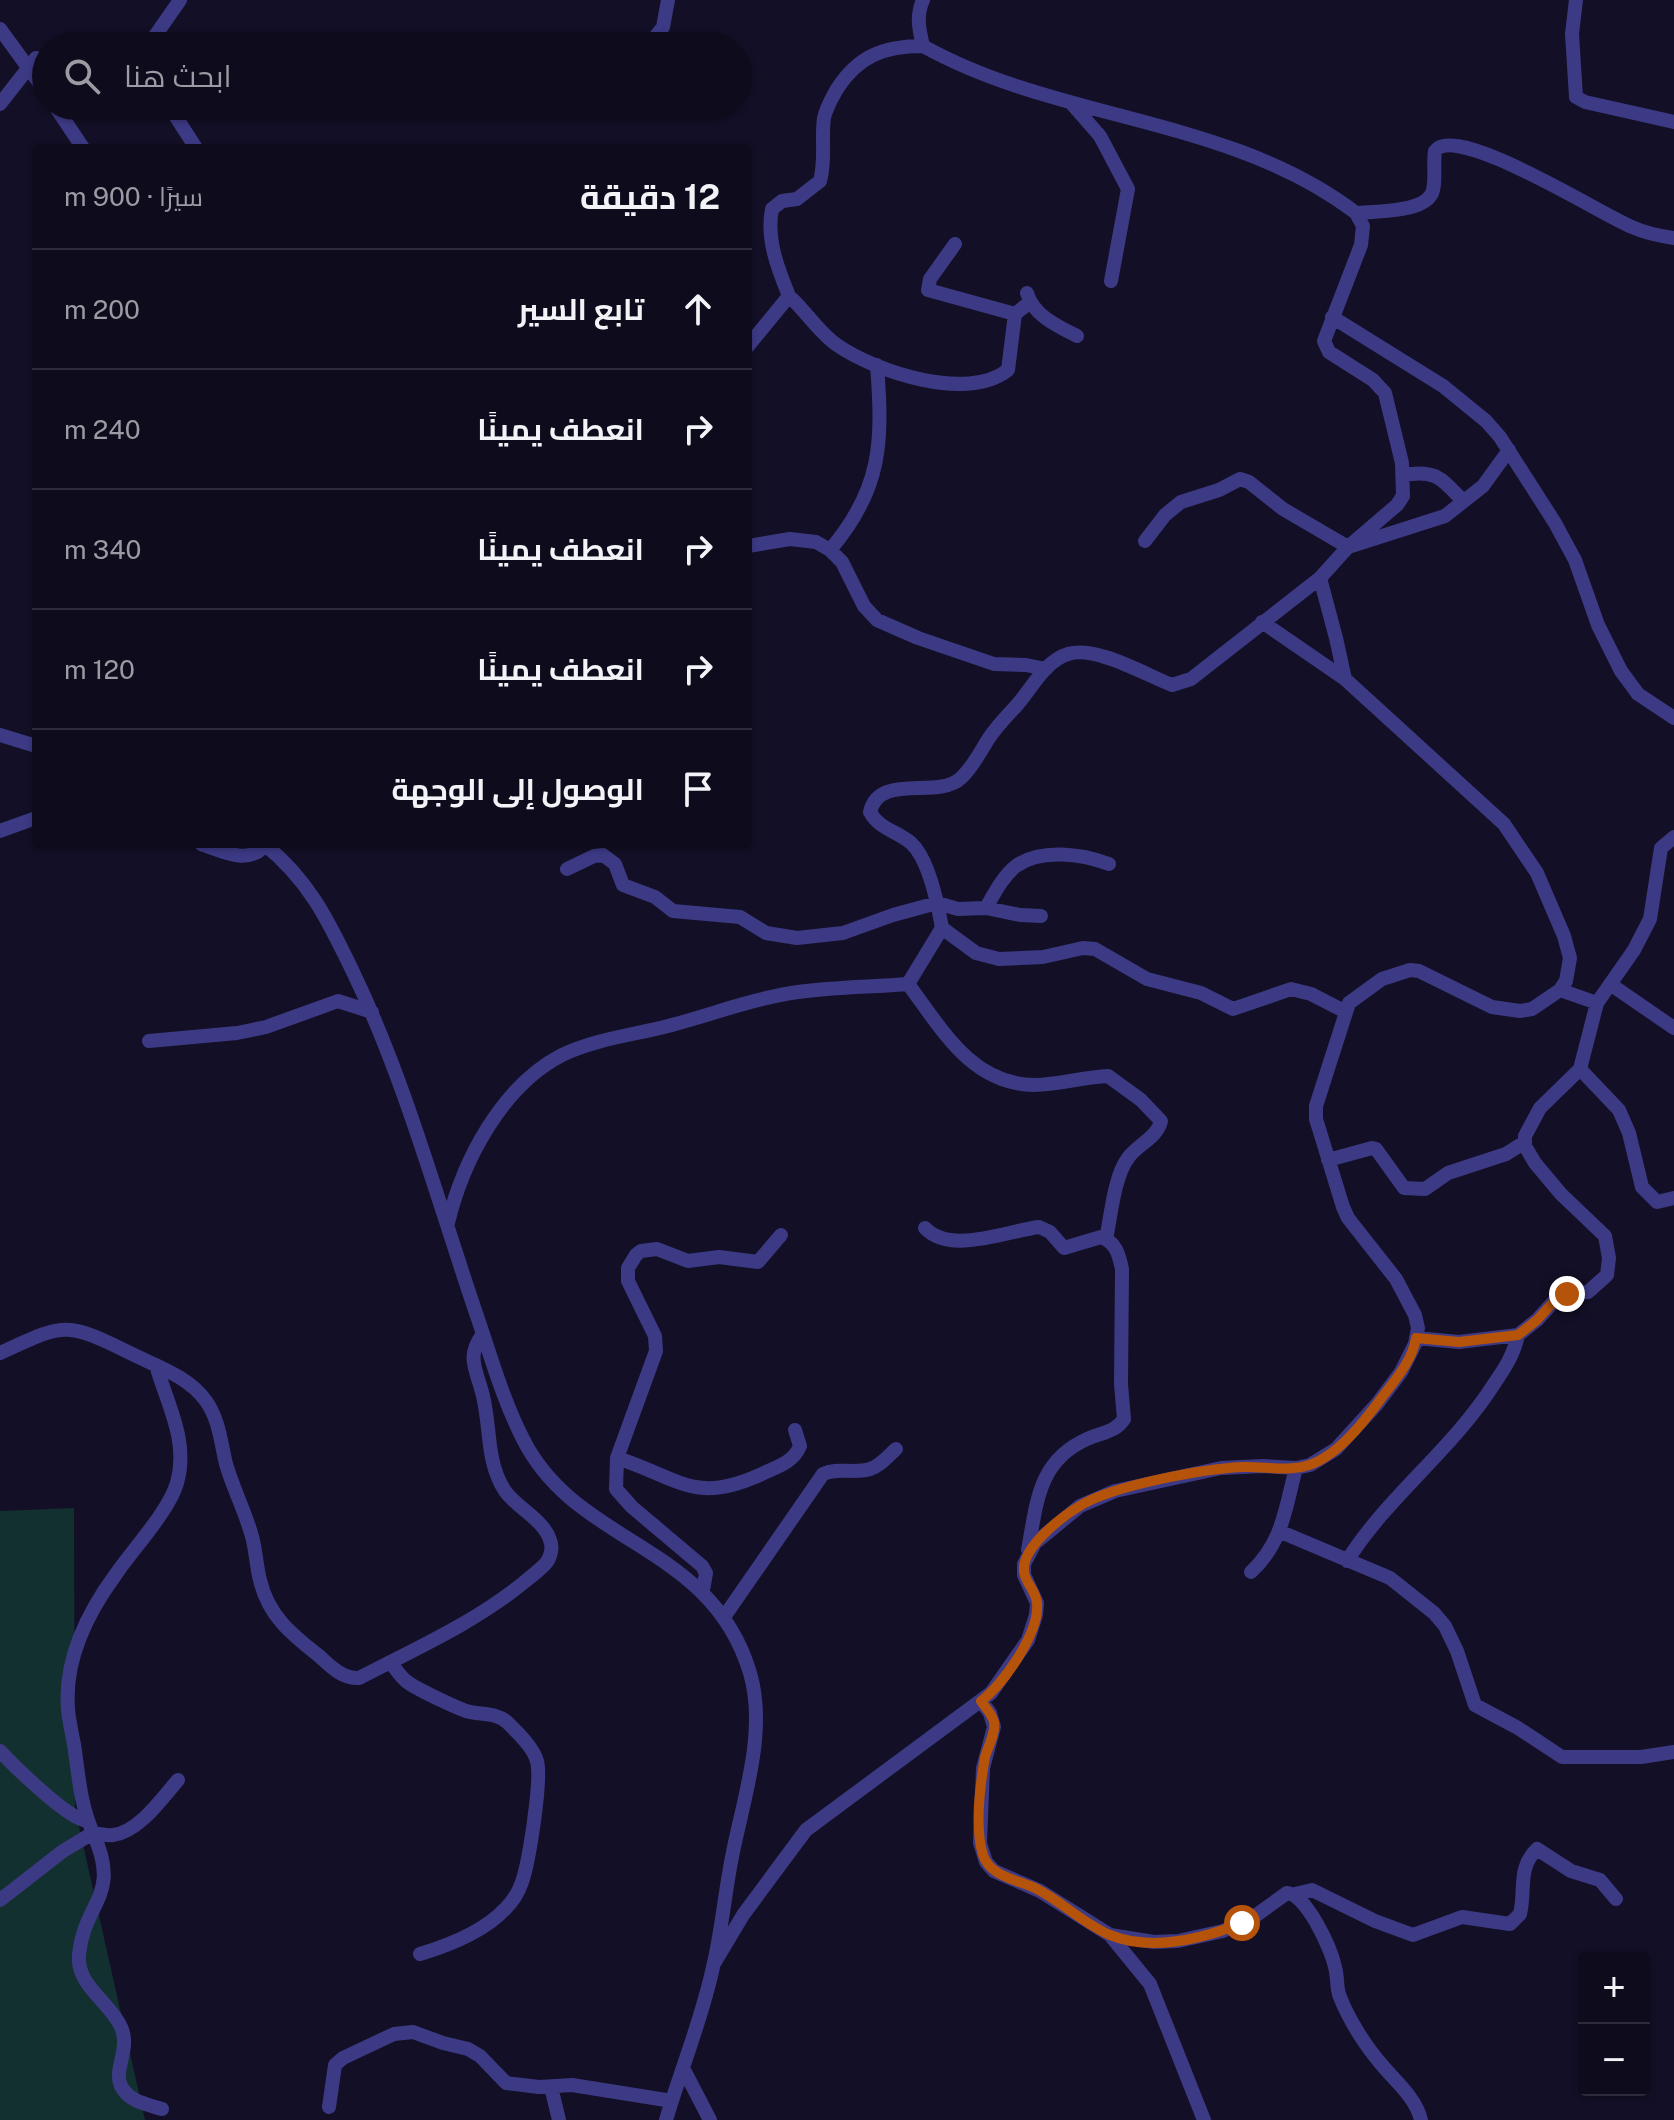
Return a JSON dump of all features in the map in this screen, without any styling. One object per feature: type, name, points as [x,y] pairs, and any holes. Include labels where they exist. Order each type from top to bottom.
[{"type":"street","points":[[158,32],[180,0]]},
{"type":"street","points":[[659,32],[663,27],[668,0]]},
{"type":"street","points":[[923,0],[918,24],[923,46]]},
{"type":"street","points":[[1576,0],[1572,34],[1576,97],[1585,102],[1674,122]]},
{"type":"street","points":[[0,29],[32,71]]},
{"type":"street","points":[[1015,314],[1009,367],[1003,374],[976,382],[952,383],[927,381],[892,372],[838,346],[789,296],[774,256],[770,228],[772,209],[782,201],[797,199],[820,181],[825,115],[848,72],[877,53],[901,46],[923,46],[960,66],[1072,104],[1197,136],[1272,163],[1356,213],[1364,231],[1324,341],[1325,346],[1373,380],[1385,393],[1403,475],[1403,496],[1397,505],[1348,547],[1320,578],[1191,679],[1172,685],[1099,655],[1065,655],[1046,669],[1001,722],[960,779],[950,786],[889,792],[881,795],[871,806],[870,812],[876,821],[917,850],[937,903],[942,928],[976,953],[999,959],[1043,957],[1083,948],[1095,949],[1147,979],[1201,993],[1233,1009],[1291,989],[1311,994],[1344,1011]]},
{"type":"street","points":[[0,104],[32,63]]},
{"type":"street","points":[[1072,104],[1100,136],[1128,189],[1111,281]]},
{"type":"street","points":[[64,120],[80,144]]},
{"type":"street","points":[[178,120],[193,144]]},
{"type":"street","points":[[1356,213],[1417,206],[1428,201],[1433,192],[1435,151],[1446,144],[1515,166],[1625,224],[1674,238]]},
{"type":"street","points":[[955,244],[930,279],[928,290],[1015,314],[1024,310],[1028,298],[1055,325],[1077,336]]},
{"type":"street","points":[[752,341],[789,296]]},
{"type":"street","points":[[1332,317],[1443,386],[1486,421],[1509,450],[1575,560],[1598,625],[1621,671],[1638,694],[1674,717]]},
{"type":"street","points":[[752,321],[766,324]]},
{"type":"street","points":[[830,550],[863,505],[871,478],[881,431],[877,365]]},
{"type":"street","points":[[1145,541],[1165,515],[1181,502],[1219,490],[1240,479],[1249,482],[1283,509],[1348,547],[1445,516],[1483,486],[1509,450]]},
{"type":"street","points":[[1403,475],[1423,472],[1435,475],[1463,501]]},
{"type":"street","points":[[752,545],[805,539],[830,550],[842,562],[868,613],[877,620],[918,638],[994,664],[1046,669]]},
{"type":"street","points":[[1320,578],[1345,679]]},
{"type":"street","points":[[1028,1554],[1035,1543],[1080,1506],[1115,1491],[1221,1468],[1296,1468],[1310,1465],[1336,1449],[1401,1372],[1411,1356],[1418,1328],[1410,1303],[1396,1279],[1348,1218],[1316,1119],[1316,1106],[1344,1011],[1363,991],[1382,979],[1410,970],[1419,971],[1492,1007],[1508,1011],[1532,1009],[1547,1002],[1566,981],[1570,958],[1549,899],[1520,847],[1488,808],[1405,737],[1345,679],[1262,622]]},
{"type":"street","points":[[0,735],[32,745]]},
{"type":"street","points":[[0,831],[32,819]]},
{"type":"street","points":[[1347,1561],[1357,1545],[1448,1446],[1482,1403],[1509,1362],[1518,1335],[1563,1294],[1588,1292],[1607,1275],[1609,1258],[1605,1236],[1561,1194],[1535,1163],[1525,1142],[1529,1126],[1540,1108],[1580,1069],[1597,1003],[1634,950],[1650,919],[1661,848],[1674,837]]},
{"type":"street","points":[[215,848],[245,857],[252,856],[261,848]]},
{"type":"street","points":[[269,848],[303,882],[322,909],[372,1012],[483,1334],[523,1439],[538,1466],[574,1503],[653,1553],[703,1590],[724,1617],[751,1674],[755,1724],[752,1755],[715,1962],[666,2120]]},
{"type":"street","points":[[567,869],[603,855],[615,864],[623,885],[655,897],[673,911],[740,917],[766,933],[797,938],[843,933],[937,903],[958,909],[986,908],[1041,916]]},
{"type":"street","points":[[986,908],[1014,868],[1024,862],[1050,856],[1079,855],[1109,864]]},
{"type":"street","points":[[908,984],[942,928]]},
{"type":"street","points":[[447,1225],[467,1163],[485,1131],[517,1092],[563,1055],[605,1040],[797,992],[908,984]]},
{"type":"street","points":[[908,984],[955,1046],[978,1069],[1033,1085],[1108,1076],[1133,1094],[1161,1121],[1159,1128],[1128,1157],[1121,1170],[1106,1239]]},
{"type":"street","points":[[1610,984],[1673,1026]]},
{"type":"street","points":[[1560,990],[1597,1003]]},
{"type":"street","points":[[149,1041],[237,1033],[266,1027],[338,1001],[372,1012]]},
{"type":"street","points":[[1580,1069],[1624,1119],[1643,1190],[1657,1202],[1674,1198]]},
{"type":"street","points":[[1328,1160],[1376,1149],[1404,1188],[1417,1191],[1434,1185],[1457,1169],[1506,1154],[1525,1142]]},
{"type":"street","points":[[715,1962],[743,1915],[806,1830],[991,1693],[1028,1640],[1032,1628],[1037,1603],[1024,1575],[1045,1476],[1056,1459],[1084,1441],[1113,1430],[1124,1419],[1121,1384],[1122,1269],[1112,1243],[1096,1237],[1064,1248],[1050,1232],[1039,1227],[966,1240],[937,1238],[925,1228]]},
{"type":"street","points":[[703,1590],[706,1573],[702,1566],[632,1507],[616,1489],[617,1458],[624,1432],[656,1351],[655,1336],[627,1274],[630,1262],[641,1251],[657,1249],[688,1261],[719,1257],[758,1262],[781,1235]]},
{"type":"street","points":[[0,1353],[47,1331],[65,1328],[80,1331],[156,1365],[195,1388],[207,1402],[216,1421],[227,1466],[251,1532],[266,1600],[279,1622],[345,1676],[359,1678],[478,1616],[509,1595],[547,1562],[551,1553],[550,1537],[507,1493],[492,1464],[484,1402],[472,1358],[475,1345],[483,1334]]},
{"type":"street","points":[[1416,1338],[1459,1342],[1518,1335]]},
{"type":"street","points":[[156,1365],[175,1418],[179,1446],[177,1481],[170,1500],[102,1592],[79,1639],[69,1674],[68,1706],[81,1799],[104,1865],[102,1893],[84,1933],[79,1970],[114,2013],[122,2029],[125,2040],[119,2072],[122,2088],[134,2100],[162,2109]]},
{"type":"street","points":[[617,1458],[687,1486],[726,1488],[791,1459],[800,1446],[795,1430]]},
{"type":"street","points":[[724,1617],[823,1474],[829,1471],[868,1470],[896,1449]]},
{"type":"street","points":[[1251,1572],[1263,1561],[1281,1532],[1296,1468]]},
{"type":"street","points":[[1281,1532],[1390,1578],[1434,1613],[1445,1626],[1457,1651],[1475,1705],[1557,1754],[1615,1758],[1674,1752]]},
{"type":"street","points":[[390,1662],[406,1681],[417,1687],[469,1712],[506,1721],[529,1747],[538,1765],[539,1787],[527,1864],[518,1891],[507,1908],[491,1922],[446,1946],[420,1954]]},
{"type":"street","points":[[981,1701],[990,1713],[994,1727],[983,1768],[980,1843],[986,1862],[994,1871],[1040,1891],[1110,1935],[1150,1984],[1204,2120]]},
{"type":"street","points":[[0,1751],[51,1798],[90,1827],[109,1836],[134,1824],[178,1780]]},
{"type":"street","points":[[0,1900],[90,1827]]},
{"type":"street","points":[[1110,1935],[1154,1942],[1201,1937],[1242,1923],[1287,1893],[1312,1890],[1375,1921],[1413,1935],[1462,1917],[1510,1924],[1520,1914],[1524,1866],[1537,1849],[1571,1871],[1600,1880],[1616,1899]]},
{"type":"street","points":[[1295,1894],[1306,1905],[1330,1951],[1340,1998],[1380,2063],[1416,2105],[1421,2120]]},
{"type":"street","points":[[329,2107],[335,2065],[349,2054],[407,2031],[468,2049],[480,2056],[506,2083],[551,2087],[572,2085],[672,2101]]},
{"type":"street","points":[[683,2068],[710,2120]]},
{"type":"street","points":[[551,2087],[559,2120]]},
{"type":"green space","points":[[74,1508],[75,1809],[145,2120],[0,2120],[0,1511]]},
{"type":"route","points":[[1242,1923],[1223,1931],[1178,1941],[1125,1939],[1110,1935],[1040,1891],[994,1871],[986,1862],[980,1843],[983,1768],[994,1721],[981,1701],[991,1693],[1028,1640],[1036,1615],[1037,1603],[1024,1575],[1028,1554],[1035,1543],[1080,1506],[1115,1491],[1221,1468],[1296,1468],[1321,1460],[1336,1449],[1377,1404],[1411,1356],[1416,1338],[1459,1342],[1518,1335],[1557,1298],[1567,1294]]}]
